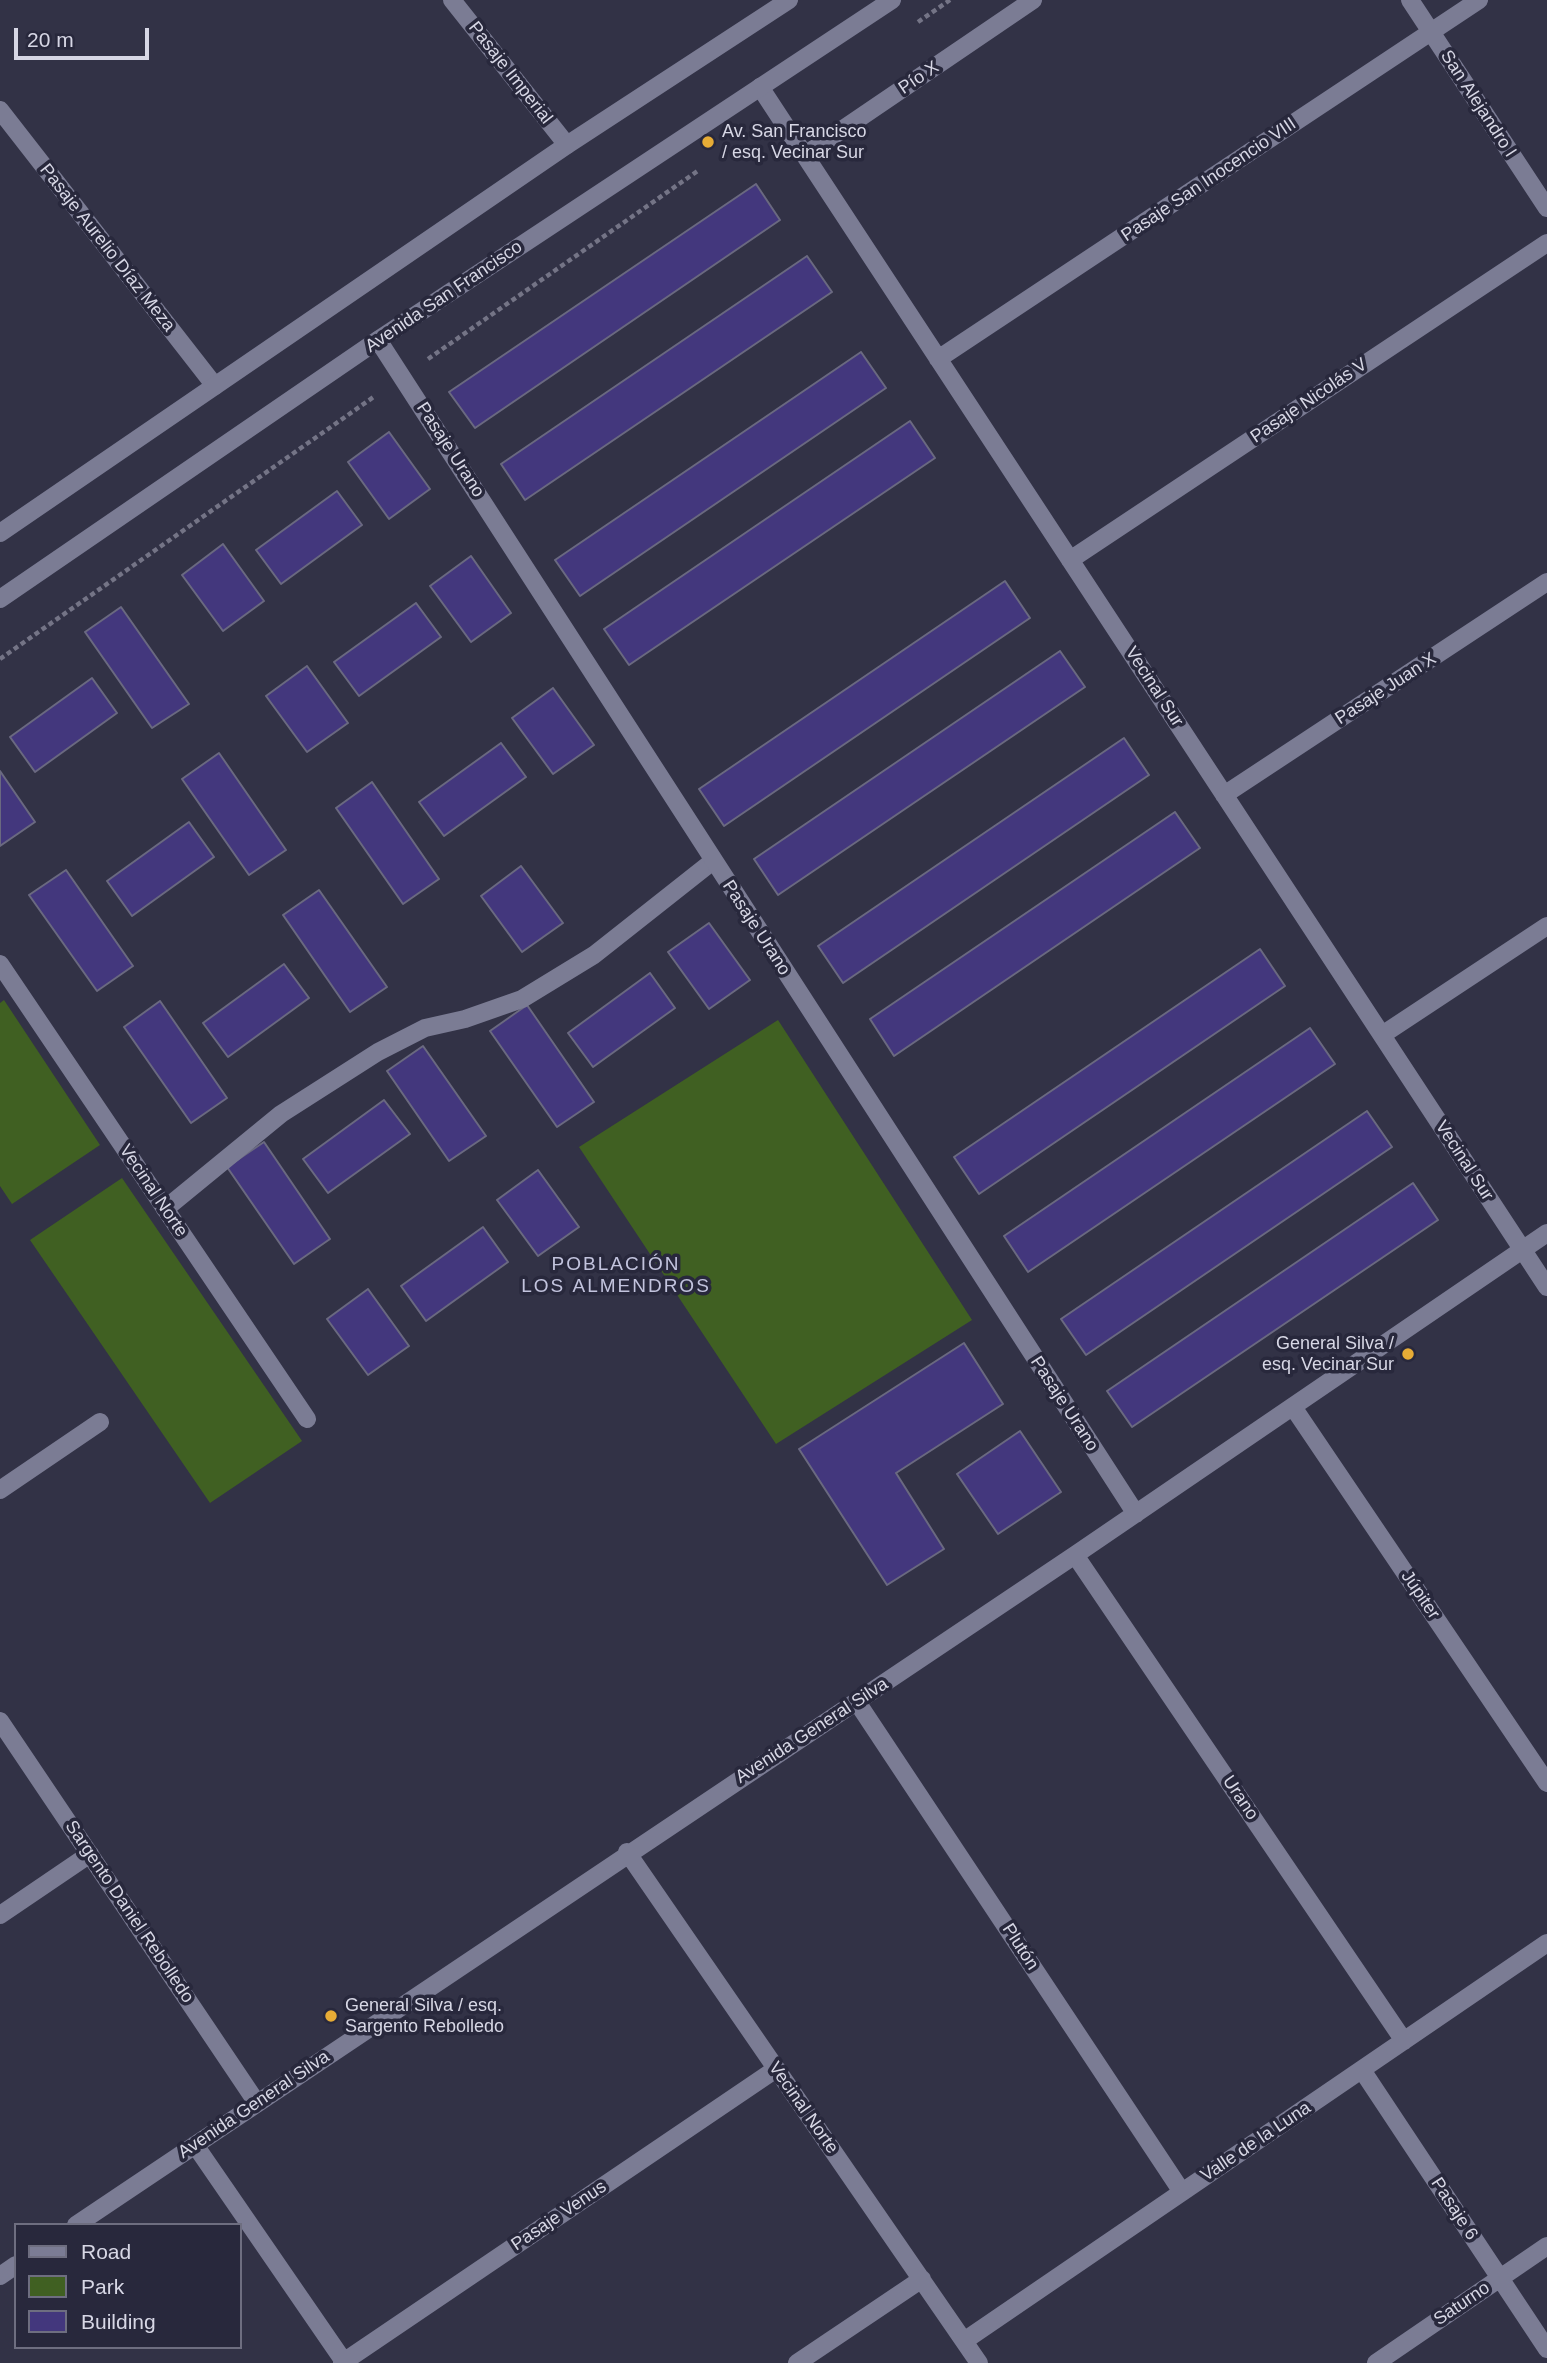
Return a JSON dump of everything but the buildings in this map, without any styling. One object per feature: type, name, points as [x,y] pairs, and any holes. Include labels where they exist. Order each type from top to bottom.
[{"type":"street","name":"Pasaje Imperial","points":[[452,0],[567,145]]},
{"type":"street","points":[[0,533],[567,145],[789,0]]},
{"type":"street","name":"Avenida San Francisco","points":[[0,599],[378,340],[892,0]]},
{"type":"street","name":"Pío X","points":[[805,155],[1033,0]]},
{"type":"street","name":"San Alejandro I","points":[[1409,0],[1547,208]]},
{"type":"street","name":"Pasaje San Inocencio VIII","points":[[939,359],[1479,0]]},
{"type":"street","name":"Vecinal Sur","points":[[760,87],[1547,1287]]},
{"type":"street","name":"Pasaje Aurelio Díaz Meza","points":[[0,110],[215,386]]},
{"type":"street","name":"Pasaje Nicolás V","points":[[1070,560],[1547,243]]},
{"type":"street","name":"Pasaje Urano","points":[[378,340],[1136,1514]]},
{"type":"street","name":"Pasaje Juan X","points":[[1224,795],[1547,582]]},
{"type":"street","points":[[165,1209],[281,1114],[378,1052],[425,1028],[464,1019],[522,999],[594,955],[713,861]]},
{"type":"street","points":[[1382,1035],[1547,926]]},
{"type":"street","name":"Vecinal Norte","points":[[0,964],[307,1419]]},
{"type":"street","name":"Avenida General Silva","points":[[79,2223],[627,1852],[857,1702],[1547,1234]]},
{"type":"street","name":"Júpiter","points":[[1293,1407],[1547,1783]]},
{"type":"street","points":[[0,1489],[100,1422]]},
{"type":"street","name":"Urano","points":[[1075,1555],[1404,2041]]},
{"type":"street","name":"Plutón","points":[[857,1702],[1182,2192]]},
{"type":"street","name":"Sargento Daniel Rebolledo","points":[[0,1721],[257,2103]]},
{"type":"street","name":"Vecinal Norte","points":[[627,1852],[979,2363]]},
{"type":"street","points":[[0,1915],[90,1854]]},
{"type":"street","name":"Valle de la Luna","points":[[964,2341],[1547,1943]]},
{"type":"street","name":"Pasaje Venus","points":[[344,2363],[776,2069]]},
{"type":"street","name":"Pasaje 6","points":[[1362,2070],[1547,2349]]},
{"type":"street","points":[[195,2145],[344,2363]]},
{"type":"street","name":"Saturno","points":[[1376,2363],[1547,2246]]},
{"type":"street","points":[[797,2363],[922,2279]]},
{"type":"path","points":[[916,23],[950,0]]},
{"type":"path","points":[[0,659],[710,162]]},
{"type":"green space","points":[[4,1000],[100,1145],[12,1204],[0,1186],[0,1003]]},
{"type":"green space","points":[[778,1020],[972,1320],[776,1444],[579,1147]]},
{"type":"green space","points":[[122,1178],[302,1441],[210,1503],[30,1240]]},
{"type":"place","name":"Av. San Francisco / esq. Vecinar Sur","points":[[708,142]]},
{"type":"place","name":"General Silva / esq. Vecinar Sur","points":[[1408,1354]]},
{"type":"place","name":"General Silva / esq. Sargento Rebolledo","points":[[331,2016]]},
{"type":"district","name":"POBLACIÓN LOS ALMENDROS","points":[[616,1276]]}]
